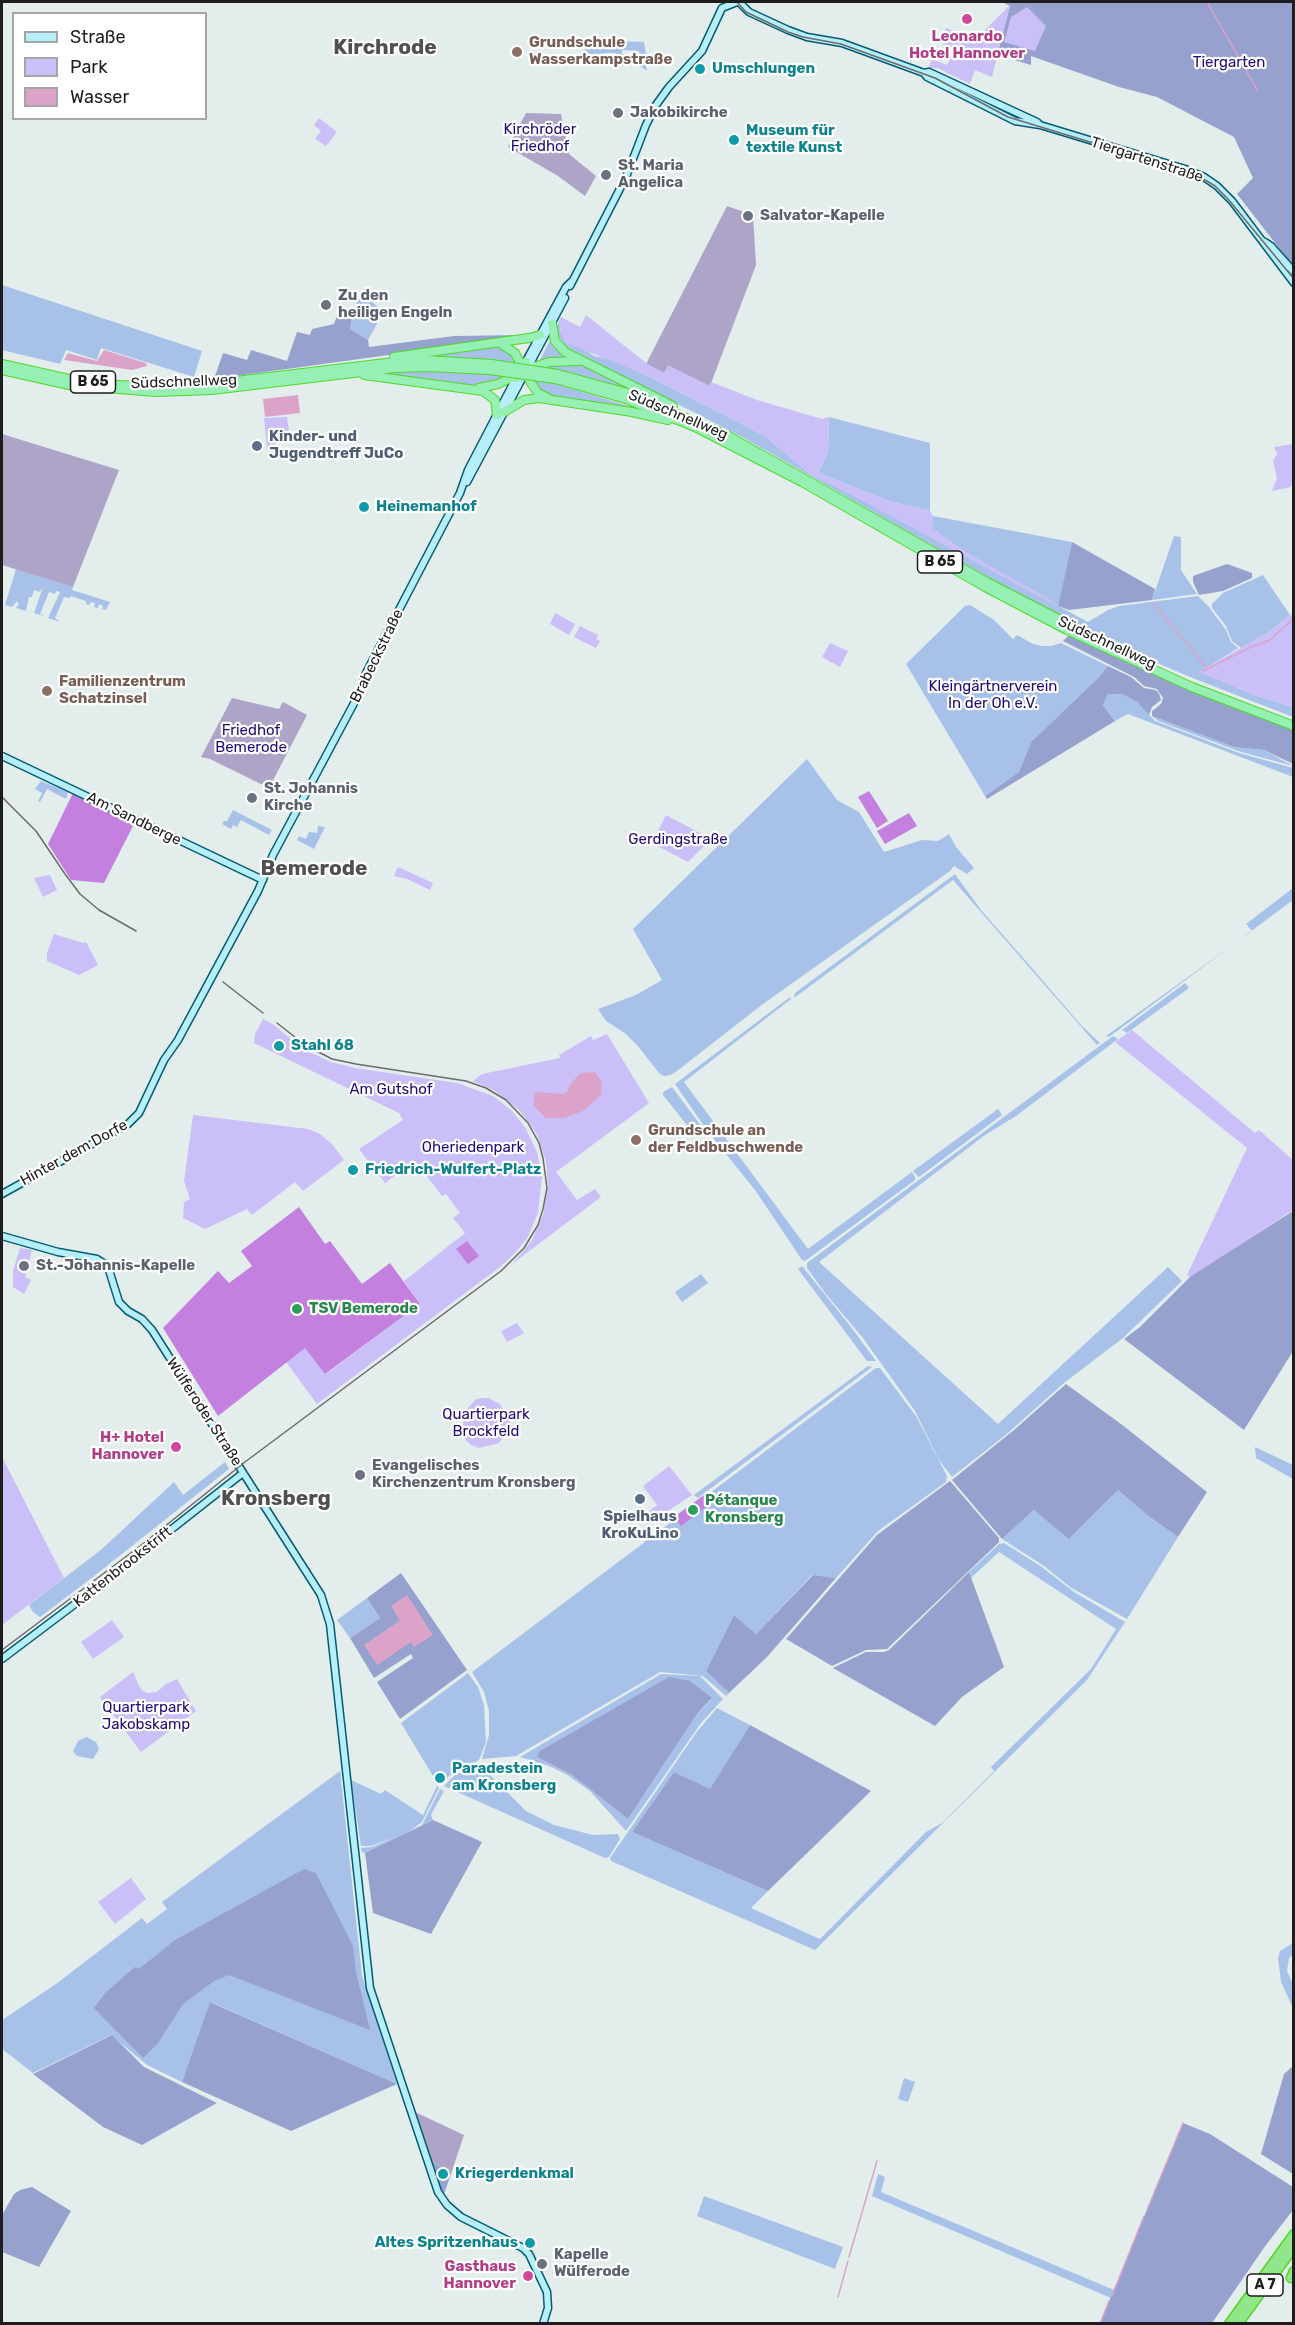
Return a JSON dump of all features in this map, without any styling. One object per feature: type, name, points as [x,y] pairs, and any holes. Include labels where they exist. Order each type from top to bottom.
[{"type":"highway","points":[[553,319],[555,341],[561,348],[727,435]]},
{"type":"highway","points":[[363,364],[387,358],[499,343],[540,335]]},
{"type":"highway","points":[[499,343],[512,349],[534,388],[553,400]]},
{"type":"highway","name":"Südschnellweg","points":[[212,387],[363,364],[426,360],[556,377],[628,393],[727,435],[803,480]]},
{"type":"highway","points":[[468,389],[498,384],[549,362],[567,360],[600,368]]},
{"type":"highway","name":"Südschnellweg","points":[[2,364],[51,376],[86,381],[186,388]]},
{"type":"highway","name":"Südschnellweg","points":[[2,370],[51,382],[123,391],[212,387],[344,373],[429,367],[491,367]]},
{"type":"highway","points":[[344,373],[483,391],[492,396],[500,414],[524,400],[553,400],[639,413],[695,428]]},
{"type":"highway","name":"Südschnellweg","points":[[556,377],[626,399],[695,428],[817,487],[1082,635],[1192,687],[1293,726]]},
{"type":"highway","name":"Südschnellweg","points":[[1082,635],[1194,683],[1293,721]]},
{"type":"highway","name":"A 7","points":[[1229,2324],[1293,2234]]},
{"type":"highway","name":"A 7","points":[[1238,2324],[1293,2247]]},
{"type":"main road","name":"Tiergartenstraße","points":[[738,2],[749,12],[796,33],[842,43],[924,73],[927,77],[1022,123],[1040,125],[1185,169],[1204,177],[1227,196],[1293,283]]},
{"type":"main road","name":"Brabeckstraße","points":[[142,1108],[164,1060],[178,1040],[262,882],[360,692],[366,673],[626,177],[656,105],[702,51],[722,8],[738,2]]},
{"type":"main road","name":"Tiergartenstraße","points":[[1264,242],[1271,246],[1293,272]]},
{"type":"main road","name":"Brabeckstraße","points":[[524,371],[540,335],[553,319]]},
{"type":"main road","name":"Am Sandberge","points":[[2,756],[232,866],[237,866],[262,882]]},
{"type":"main road","name":"Hinter dem Dorfe","points":[[2,1194],[128,1124],[142,1108]]},
{"type":"main road","name":"Wülferoder Straße","points":[[2,1236],[24,1244],[101,1261],[109,1270],[119,1302],[142,1319],[152,1330],[326,1605],[330,1624],[370,1988],[434,2183],[447,2205],[457,2215],[523,2248],[529,2254],[547,2292],[548,2308],[543,2324]]},
{"type":"main road","name":"Kattenbrookstrift","points":[[2,1659],[243,1473]]},
{"type":"green space","name":"Tiergarten","points":[[1002,2],[1293,2],[1293,266],[1237,194],[1253,178],[1234,137],[1157,97],[1119,87],[1031,56],[1031,65],[997,55],[1010,6]]},
{"type":"green space","points":[[1010,5],[992,77],[975,70],[970,84],[937,68],[928,68],[932,59],[947,65],[955,50],[940,42],[946,28],[975,40]]},
{"type":"green space","points":[[1027,7],[1046,26],[1035,51],[1004,42],[1011,17]]},
{"type":"green space","points":[[584,40],[644,42],[647,71],[638,65],[637,60],[641,59],[639,51],[622,50],[622,54],[629,54],[631,66],[615,65],[615,53],[604,53],[604,64],[586,64]]},
{"type":"green space","name":"Kirchröder Friedhof","points":[[526,113],[561,114],[569,154],[596,176],[585,196],[558,176],[508,147]]},
{"type":"green space","points":[[319,118],[337,132],[326,146],[315,139],[321,131],[314,125]]},
{"type":"green space","points":[[727,206],[753,215],[756,265],[710,386],[668,366],[664,373],[646,364]]},
{"type":"green space","points":[[2,285],[202,351],[194,377],[101,348],[97,360],[66,350],[60,364],[2,350]]},
{"type":"green space","points":[[358,296],[370,300],[381,310],[382,315],[368,340],[350,329]]},
{"type":"green space","points":[[339,310],[353,314],[350,329],[368,340],[369,347],[454,336],[520,335],[520,337],[214,379],[223,353],[247,360],[251,350],[287,361],[297,332],[310,335],[312,329],[334,324]]},
{"type":"green space","points":[[586,315],[646,363],[664,373],[668,365],[709,386],[711,382],[757,400],[822,419],[829,417],[828,451],[819,473],[892,502],[930,511],[933,516],[933,529],[965,552],[1046,597],[1058,607],[810,474],[765,436],[646,375],[566,343],[561,334],[559,321],[561,317],[580,327]]},
{"type":"green space","points":[[559,321],[561,334],[594,356],[610,359],[646,375],[765,436],[810,474],[1088,622],[1119,606],[1198,596],[1209,607],[1226,630],[1231,642],[1238,648],[1200,672],[1257,696],[1293,707],[1293,717],[1129,651],[1026,599],[744,438],[566,347],[557,334],[556,327]]},
{"type":"green space","points":[[552,336],[574,358],[554,359],[538,364]]},
{"type":"green space","points":[[495,347],[512,353],[518,363],[510,376],[481,386],[375,373],[486,372],[486,359],[403,359]]},
{"type":"green space","points":[[576,363],[587,366],[652,398],[569,372],[562,386],[646,411],[548,396],[538,389],[532,380],[536,369],[547,365]]},
{"type":"green space","points":[[287,417],[290,437],[267,448],[264,418]]},
{"type":"green space","points":[[829,417],[930,443],[930,511],[892,502],[819,473],[828,451]]},
{"type":"green space","points":[[2,434],[119,470],[73,587],[2,565]]},
{"type":"green space","points":[[1293,444],[1294,470],[1291,487],[1272,491],[1277,478],[1273,461],[1277,454],[1274,447]]},
{"type":"green space","points":[[933,516],[1072,542],[1058,606],[965,552],[933,529]]},
{"type":"green space","points":[[1174,536],[1181,537],[1181,570],[1197,594],[1152,600]]},
{"type":"green space","points":[[1072,542],[1155,589],[1152,600],[1069,610],[1058,606]]},
{"type":"green space","points":[[1227,564],[1252,573],[1252,578],[1223,591],[1199,595],[1193,582],[1193,576]]},
{"type":"green space","points":[[16,569],[73,587],[72,590],[110,602],[106,610],[102,609],[103,606],[99,604],[98,608],[94,607],[95,603],[91,602],[89,605],[86,601],[71,596],[70,598],[64,597],[55,618],[60,622],[48,618],[60,592],[56,591],[55,594],[49,592],[40,614],[46,617],[34,613],[43,587],[40,592],[34,590],[32,597],[29,597],[26,611],[16,608],[19,604],[17,601],[12,607],[5,605]]},
{"type":"green space","points":[[1263,575],[1290,615],[1269,632],[1241,648],[1232,641],[1226,626],[1212,608],[1212,604],[1223,593]]},
{"type":"green space","name":"Kleingärtnerverein In der Oh e.V.","points":[[970,605],[994,620],[1013,639],[1017,635],[1042,646],[1061,643],[1108,666],[1031,742],[1019,772],[985,796],[906,664],[965,606]]},
{"type":"green space","points":[[555,613],[575,624],[569,635],[550,624]]},
{"type":"green space","points":[[1293,613],[1293,707],[1257,696],[1199,672],[1269,632]]},
{"type":"green space","points":[[580,626],[598,635],[596,639],[600,641],[596,648],[574,637]]},
{"type":"green space","points":[[1069,635],[1173,682],[1293,729],[1293,764],[1264,750],[1234,747],[1152,716],[1152,711],[1161,704],[1163,698],[1157,689],[1144,686],[1134,677],[1063,641]]},
{"type":"green space","points":[[830,643],[848,651],[840,667],[822,657]]},
{"type":"green space","points":[[1108,666],[1131,677],[1144,688],[1156,690],[1159,693],[1161,700],[1152,707],[1149,715],[1137,702],[1122,694],[1108,694],[1103,705],[1115,721],[987,799],[985,796],[1019,772],[1031,742]]},
{"type":"green space","points":[[1108,694],[1122,694],[1137,702],[1155,721],[1239,753],[1293,768],[1293,777],[1128,714],[1115,721],[1103,705]]},
{"type":"green space","name":"Friedhof Bemerode","points":[[232,698],[279,709],[283,702],[307,715],[269,788],[210,759],[201,757]]},
{"type":"green space","points":[[1152,716],[1234,747],[1264,750],[1293,766],[1238,751],[1158,721]]},
{"type":"green space","points":[[807,759],[837,800],[859,812],[884,852],[922,840],[938,841],[949,834],[956,847],[974,868],[967,874],[954,866],[763,1004],[677,1071],[664,1076],[626,1034],[606,1021],[598,1009],[636,995],[662,980],[633,929]]},
{"type":"green space","points":[[41,781],[68,792],[66,799],[47,789],[40,802],[38,801],[42,793],[35,789]]},
{"type":"green space","points":[[233,810],[272,830],[269,835],[241,820],[237,827],[233,825],[231,829],[222,824],[227,821]]},
{"type":"green space","name":"Gerdingstraße","points":[[666,815],[711,839],[688,862],[652,843]]},
{"type":"green space","points":[[318,826],[325,827],[314,849],[297,840],[299,836],[306,839],[309,832],[317,833]]},
{"type":"green space","points":[[398,867],[433,883],[430,890],[407,879],[394,876]]},
{"type":"green space","points":[[955,874],[981,910],[1081,1025],[1100,1043],[1097,1045],[953,880],[794,998],[795,993]]},
{"type":"green space","points":[[50,875],[57,890],[43,897],[34,878]]},
{"type":"green space","points":[[1293,888],[1293,900],[1252,931],[1246,924]]},
{"type":"green space","points":[[54,934],[86,942],[98,965],[79,975],[47,961],[47,953]]},
{"type":"green space","points":[[1233,944],[1109,1037],[1106,1036]]},
{"type":"green space","points":[[1185,983],[1189,988],[1127,1033],[1122,1030]]},
{"type":"green space","points":[[790,997],[791,999],[684,1082],[808,1249],[912,1172],[915,1177],[915,1180],[805,1261],[802,1260],[755,1190],[706,1129],[675,1084]]},
{"type":"green space","name":"Oheriedenpark","points":[[263,1019],[303,1049],[331,1062],[355,1068],[457,1083],[493,1096],[511,1110],[525,1127],[537,1152],[542,1176],[538,1213],[528,1237],[515,1253],[500,1267],[317,1404],[286,1362],[306,1347],[326,1374],[420,1304],[404,1281],[465,1233],[453,1218],[460,1213],[446,1194],[442,1196],[415,1161],[385,1183],[359,1149],[403,1120],[399,1113],[254,1043],[255,1034]]},
{"type":"green space","points":[[1132,1030],[1255,1133],[1259,1130],[1293,1160],[1293,1210],[1190,1277],[1187,1275],[1247,1148],[1115,1042]]},
{"type":"green space","points":[[607,1034],[649,1103],[556,1172],[577,1200],[595,1189],[601,1197],[512,1264],[532,1240],[543,1215],[548,1188],[546,1161],[536,1133],[520,1111],[495,1091],[473,1081],[482,1074],[560,1058],[559,1055],[591,1036],[593,1040]]},
{"type":"green space","points":[[1113,1036],[1118,1039],[1016,1116],[985,1135],[819,1262],[998,1424],[1168,1267],[1182,1281],[1123,1338],[1064,1383],[1008,1433],[952,1477],[939,1460],[915,1411],[863,1338],[825,1293],[807,1268],[807,1263]]},
{"type":"green space","points":[[672,1087],[702,1127],[700,1131],[695,1133],[663,1095],[663,1092]]},
{"type":"green space","points":[[998,1109],[1002,1115],[919,1177],[913,1171]]},
{"type":"green space","points":[[193,1115],[308,1129],[320,1134],[332,1144],[344,1160],[303,1191],[295,1182],[252,1215],[247,1209],[205,1229],[183,1218],[184,1202],[190,1199],[184,1181]]},
{"type":"green space","points":[[1293,1211],[1293,1351],[1244,1430],[1124,1339],[1140,1327],[1192,1275]]},
{"type":"green space","points":[[20,1248],[32,1250],[25,1277],[31,1280],[24,1294],[13,1287],[13,1271]]},
{"type":"green space","points":[[802,1266],[876,1361],[867,1361],[798,1269]]},
{"type":"green space","points":[[701,1274],[708,1283],[682,1302],[675,1292]]},
{"type":"green space","points":[[517,1323],[524,1333],[507,1342],[501,1331]]},
{"type":"green space","points":[[868,1366],[872,1367],[698,1498],[694,1495]]},
{"type":"green space","points":[[876,1368],[880,1368],[916,1416],[947,1476],[946,1482],[878,1531],[836,1578],[812,1575],[756,1634],[734,1615],[706,1671],[729,1693],[726,1696],[703,1676],[660,1672],[516,1756],[482,1759],[489,1735],[489,1711],[484,1692],[472,1672]]},
{"type":"green space","points":[[1066,1384],[1207,1492],[1178,1537],[1118,1490],[1069,1539],[1034,1510],[1002,1539],[952,1480]]},
{"type":"green space","name":"Quartierpark Brockfeld","points":[[488,1398],[500,1404],[510,1422],[499,1443],[479,1448],[466,1440],[463,1424],[467,1409],[475,1400]]},
{"type":"green space","points":[[1255,1447],[1293,1465],[1293,1479],[1256,1458]]},
{"type":"green space","points":[[2,1457],[64,1578],[2,1625]]},
{"type":"green space","points":[[225,1462],[229,1469],[89,1580],[40,1617],[33,1612],[29,1605],[102,1549],[174,1482],[183,1495]]},
{"type":"green space","points":[[669,1466],[692,1495],[650,1523],[644,1515],[657,1505],[643,1486]]},
{"type":"green space","points":[[950,1481],[999,1538],[999,1542],[994,1547],[887,1649],[866,1650],[832,1666],[786,1639],[877,1535]]},
{"type":"green space","points":[[1118,1490],[1178,1537],[1127,1619],[1070,1587],[1044,1566],[1002,1539],[1034,1510],[1070,1538]]},
{"type":"green space","points":[[1004,1543],[1042,1567],[1074,1592],[1125,1622],[1087,1680],[815,1950],[611,1861],[610,1858],[696,1733],[717,1708],[750,1725],[710,1790],[674,1772],[632,1832],[768,1891],[751,1908],[820,1939],[926,1832],[942,1823],[994,1771],[991,1767],[1091,1669],[1116,1629],[999,1552],[971,1578],[969,1572],[999,1544]]},
{"type":"green space","points":[[969,1572],[1004,1667],[962,1697],[935,1726],[833,1668],[866,1652],[889,1650]]},
{"type":"green space","points":[[401,1573],[467,1670],[400,1719],[377,1682],[413,1658],[411,1654],[374,1678],[350,1638],[380,1618],[367,1598]],"holes":[[[400,1621],[414,1647],[411,1642],[365,1645]]]},
{"type":"green space","points":[[813,1575],[836,1578],[767,1657],[729,1693],[706,1671],[734,1615],[756,1634]]},
{"type":"green space","points":[[367,1598],[380,1618],[350,1638],[337,1620]]},
{"type":"green space","points":[[112,1620],[124,1637],[93,1659],[81,1642]]},
{"type":"green space","name":"Quartierpark Jakobskamp","points":[[133,1672],[139,1686],[147,1693],[157,1692],[166,1684],[177,1679],[196,1711],[141,1752],[100,1697]]},
{"type":"green space","points":[[468,1673],[478,1687],[484,1705],[486,1742],[479,1760],[449,1776],[440,1784],[401,1723]]},
{"type":"green space","points":[[661,1674],[700,1676],[723,1699],[701,1723],[626,1831],[590,1791],[566,1774],[520,1757]],"holes":[[[712,1699],[697,1714],[628,1819],[572,1775],[537,1757]]]},
{"type":"green space","points":[[669,1677],[690,1681],[712,1698],[697,1714],[628,1819],[572,1775],[537,1757],[540,1751]]},
{"type":"green space","points":[[750,1725],[871,1791],[768,1891],[632,1832],[674,1772],[710,1789]]},
{"type":"green space","points":[[87,1737],[96,1742],[99,1749],[93,1759],[77,1756],[73,1751],[78,1741]]},
{"type":"green space","points":[[479,1764],[526,1811],[554,1825],[593,1835],[618,1834],[620,1839],[609,1857],[605,1858],[444,1786],[455,1775]]},
{"type":"green space","points":[[340,1771],[362,1976],[397,2084],[211,2002],[182,2082],[147,2065],[111,2035],[33,2073],[2,2049],[2,2020],[56,1984],[142,1918],[147,1924],[167,1909],[162,1902]]},
{"type":"green space","points":[[351,1780],[381,1794],[385,1790],[423,1815],[437,1786],[439,1788],[422,1822],[410,1831],[422,1825],[440,1789],[444,1791],[431,1815],[433,1820],[365,1853],[361,1848],[372,1847],[395,1837],[371,1846],[361,1846]]},
{"type":"green space","points":[[433,1820],[482,1842],[431,1934],[373,1913],[365,1853]]},
{"type":"green space","points":[[304,1869],[316,1873],[353,1946],[356,1972],[370,2030],[229,1975],[214,1981],[183,2004],[158,2043],[143,2058],[94,2008],[106,1992],[135,1967],[139,1969],[175,1940]]},
{"type":"green space","points":[[131,1878],[146,1899],[115,1924],[98,1902]]},
{"type":"green space","points":[[1293,1943],[1293,1955],[1289,1958],[1287,1971],[1293,1984],[1293,2008],[1281,1982],[1278,1958],[1280,1951]]},
{"type":"green space","points":[[210,2002],[397,2084],[291,2131],[182,2082]]},
{"type":"green space","points":[[112,2035],[144,2067],[217,2103],[142,2145],[103,2127],[33,2074]]},
{"type":"green space","points":[[1293,2066],[1293,2174],[1261,2154],[1284,2074]]},
{"type":"green space","points":[[904,2078],[915,2082],[908,2102],[898,2099]]},
{"type":"green space","points":[[415,2112],[464,2135],[452,2171],[431,2162]]},
{"type":"green space","points":[[1183,2123],[1210,2134],[1293,2187],[1293,2210],[1212,2323],[1100,2323]]},
{"type":"green space","points":[[431,2162],[452,2171],[444,2194],[438,2184]]},
{"type":"green space","points":[[878,2174],[885,2177],[881,2192],[1114,2290],[1111,2298],[872,2196]]},
{"type":"green space","points":[[32,2187],[71,2211],[39,2267],[2,2252],[2,2215],[14,2194]]},
{"type":"green space","points":[[704,2196],[843,2247],[835,2269],[697,2216]]},
{"type":"shaded area","points":[[869,791],[888,821],[877,828],[858,797]]},
{"type":"shaded area","points":[[73,793],[134,824],[104,883],[71,880],[48,844]]},
{"type":"shaded area","points":[[909,813],[917,826],[885,844],[877,831]]},
{"type":"shaded area","name":"TSV Bemerode","points":[[299,1207],[325,1244],[330,1241],[362,1284],[390,1263],[420,1304],[325,1374],[305,1348],[218,1416],[163,1328],[218,1271],[229,1283],[252,1266],[241,1251]]},
{"type":"shaded area","points":[[467,1241],[479,1256],[468,1264],[456,1249]]},
{"type":"shaded area","name":"Pétanque Kronsberg","points":[[704,1495],[710,1504],[681,1526],[674,1517]]},
{"type":"water","points":[[104,350],[146,363],[147,366],[132,370],[64,360],[68,353],[97,361]]},
{"type":"water","points":[[298,395],[300,413],[265,417],[263,399]]},
{"type":"water","points":[[595,1072],[602,1083],[601,1095],[583,1111],[564,1118],[546,1118],[533,1105],[537,1092],[563,1094],[581,1073]]},
{"type":"water","points":[[407,1595],[433,1635],[414,1647],[411,1642],[377,1665],[364,1645],[400,1621],[391,1606]]},
{"type":"waterway","points":[[1207,2],[1258,91]]},
{"type":"waterway","points":[[1154,604],[1206,667]]},
{"type":"waterway","points":[[1203,671],[1270,640],[1294,618]]},
{"type":"waterway","points":[[1147,2210],[1183,2123]]},
{"type":"waterway","points":[[849,2257],[877,2161]]},
{"type":"waterway","points":[[1112,2296],[1144,2216]]},
{"type":"waterway","points":[[838,2297],[848,2261]]},
{"type":"waterway","points":[[1100,2324],[1109,2301]]},
{"type":"tram line","points":[[737,2],[746,12],[788,32],[841,44],[935,78],[1008,117],[1195,174],[1215,186],[1228,199],[1294,279]]},
{"type":"tram line","points":[[2,797],[36,831],[80,894],[99,910],[136,931]]},
{"type":"tram line","points":[[223,982],[263,1013]]},
{"type":"tram line","points":[[2,1650],[144,1543],[245,1462],[501,1271],[524,1248],[538,1225],[547,1188],[543,1158],[539,1143],[528,1123],[506,1100],[486,1088],[466,1081],[332,1059],[305,1045],[277,1023]]},
{"type":"place","name":"Leonardo Hotel Hannover","points":[[967,19]]},
{"type":"place","name":"Grundschule Wasserkampstraße","points":[[517,52]]},
{"type":"place","name":"Umschlungen","points":[[700,69]]},
{"type":"place","name":"Jakobikirche","points":[[618,113]]},
{"type":"place","name":"Museum für textile Kunst","points":[[734,140]]},
{"type":"place","name":"St. Maria Angelica","points":[[606,175]]},
{"type":"place","name":"Salvator-Kapelle","points":[[748,216]]},
{"type":"place","name":"Zu den heiligen Engeln","points":[[326,305]]},
{"type":"place","name":"Kinder- und Jugendtreff JuCo","points":[[257,446]]},
{"type":"place","name":"Heinemanhof","points":[[364,507]]},
{"type":"place","name":"Familienzentrum Schatzinsel","points":[[47,691]]},
{"type":"place","name":"St. Johannis Kirche","points":[[252,798]]},
{"type":"place","name":"Stahl 68","points":[[279,1046]]},
{"type":"place","name":"Grundschule an der Feldbuschwende","points":[[636,1140]]},
{"type":"place","name":"Friedrich-Wulfert-Platz","points":[[353,1170]]},
{"type":"place","name":"St.-Johannis-Kapelle","points":[[24,1266]]},
{"type":"place","name":"TSV Bemerode","points":[[297,1309]]},
{"type":"place","name":"H+ Hotel Hannover","points":[[176,1447]]},
{"type":"place","name":"Evangelisches Kirchenzentrum Kronsberg","points":[[360,1475]]},
{"type":"place","name":"Spielhaus KroKuLino","points":[[640,1499]]},
{"type":"place","name":"Pétanque Kronsberg","points":[[693,1510]]},
{"type":"place","name":"Paradestein am Kronsberg","points":[[440,1778]]},
{"type":"place","name":"Kriegerdenkmal","points":[[443,2174]]},
{"type":"place","name":"Altes Spritzenhaus","points":[[530,2243]]},
{"type":"place","name":"Kapelle Wülferode","points":[[542,2264]]},
{"type":"place","name":"Gasthaus Hannover","points":[[528,2276]]},
{"type":"district","name":"Kirchrode","points":[[385,48]]},
{"type":"district","name":"Bemerode","points":[[314,869]]},
{"type":"district","name":"Kronsberg","points":[[276,1499]]},
{"type":"park label","name":"Am Gutshof","points":[[391,1090]]}]
